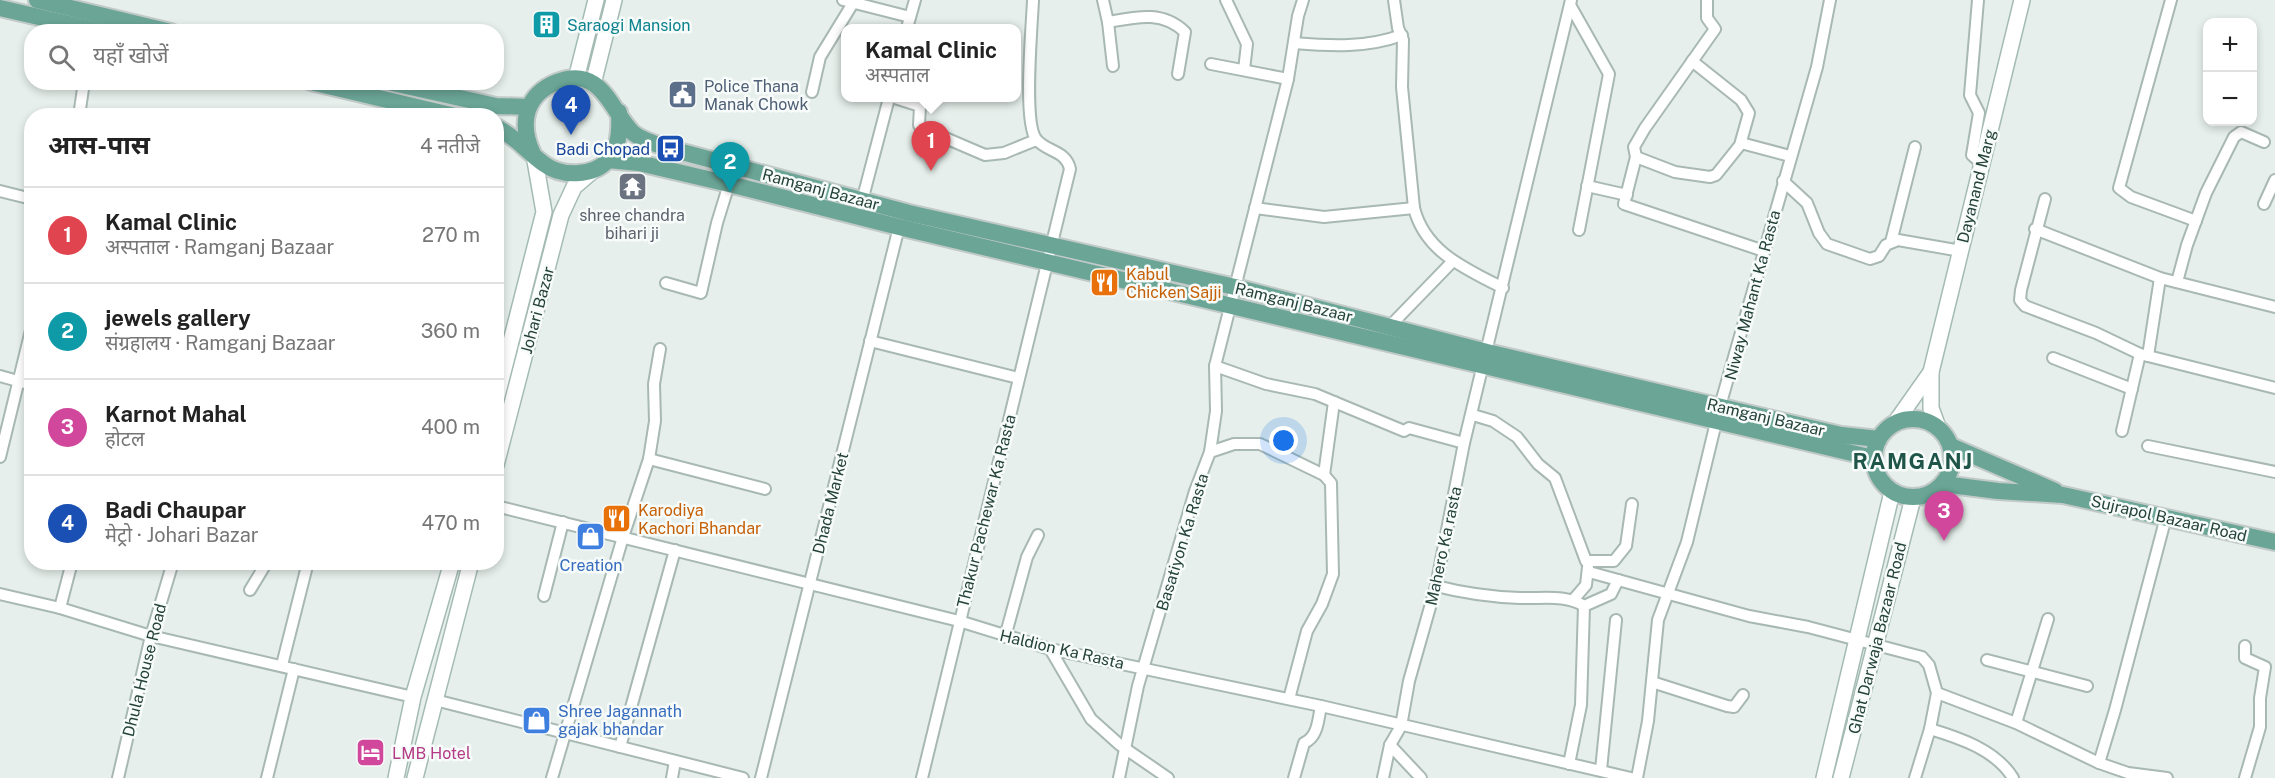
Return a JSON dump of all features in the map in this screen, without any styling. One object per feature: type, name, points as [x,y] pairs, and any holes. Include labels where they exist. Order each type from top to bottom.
[{"type":"main road","points":[[37,0],[92,24]]},
{"type":"main road","points":[[0,8],[86,24]]},
{"type":"main road","points":[[504,133],[533,154],[557,171],[572,174],[603,164],[619,137],[619,111],[603,90],[593,84],[576,79],[560,81],[548,86],[529,107],[525,130],[533,154]]},
{"type":"main road","points":[[345,90],[421,108]]},
{"type":"main road","points":[[424,90],[496,106],[529,107]]},
{"type":"main road","name":"Ramganj Bazaar","points":[[619,111],[634,133],[651,142],[1230,304],[1486,359],[1718,413],[1841,435],[1879,439]]},
{"type":"main road","name":"Ramganj Bazaar","points":[[603,164],[639,163],[899,227],[1235,287],[1389,327],[1486,359]]},
{"type":"main road","name":"Ramganj Bazaar","points":[[1718,413],[1873,458]]},
{"type":"main road","points":[[1911,419],[1925,420],[1938,427],[1951,446],[1952,468],[1943,484],[1924,496],[1913,498],[1892,492],[1879,477],[1873,458],[1879,439],[1895,423],[1911,419]]},
{"type":"main road","name":"Sujrapol Bazaar Road","points":[[1951,446],[2063,495]]},
{"type":"main road","name":"Sujrapol Bazaar Road","points":[[1943,484],[1998,491],[2063,495],[2275,542]]},
{"type":"street","points":[[576,79],[596,0]]},
{"type":"street","points":[[593,84],[614,0]]},
{"type":"street","points":[[812,92],[820,57],[848,2],[909,23],[915,0]]},
{"type":"street","points":[[908,102],[920,106],[919,125],[922,128],[985,155],[1004,153],[1036,140],[1028,118],[1033,0]]},
{"type":"street","points":[[1103,0],[1113,66]]},
{"type":"street","points":[[1226,0],[1247,44],[1244,70]]},
{"type":"street","name":"Basatiyon Ka Rasta","points":[[1119,778],[1138,686],[1195,491],[1210,452],[1215,411],[1215,366],[1288,79],[1303,0]]},
{"type":"street","points":[[1394,0],[1398,28],[1402,35],[1402,87],[1414,208],[1418,226],[1427,238],[1453,261],[1464,269],[1503,288]]},
{"type":"street","points":[[1707,0],[1707,18],[1715,29],[1634,147],[1636,157],[1624,204],[1764,251]]},
{"type":"street","name":"Niway Mahant Ka Rasta","points":[[1637,778],[1652,682],[1658,620],[1687,542],[1718,413],[1790,156],[1810,93],[1830,0]]},
{"type":"street","points":[[1977,0],[1970,95],[1979,113],[1972,155],[1982,164]]},
{"type":"street","name":"Dayanand Marg","points":[[1931,372],[2022,0]]},
{"type":"street","points":[[2170,0],[2119,188],[2131,197],[2196,221]]},
{"type":"street","points":[[1570,3],[1609,74],[1579,230]]},
{"type":"street","name":"Mahero Ka rasta","points":[[1383,778],[1390,745],[1401,726],[1409,681],[1436,586],[1464,443],[1473,415],[1570,3]]},
{"type":"street","points":[[1108,22],[1146,16],[1167,19],[1178,25],[1185,32],[1186,39],[1178,74]]},
{"type":"street","points":[[1294,43],[1357,46],[1384,42],[1402,35]]},
{"type":"street","points":[[1636,157],[1675,172],[1710,177],[1721,171],[1741,142],[1749,113],[1741,99],[1692,61]]},
{"type":"street","points":[[1211,64],[1288,79]]},
{"type":"street","points":[[80,108],[83,90]]},
{"type":"street","points":[[858,217],[888,102]]},
{"type":"street","points":[[2177,282],[2206,193],[2237,133],[2246,133],[2264,142]]},
{"type":"street","name":"Thakur Pachewar Ka Rasta","points":[[922,778],[1070,169],[1068,161],[1060,154],[1036,140]]},
{"type":"street","points":[[1741,142],[1790,156]]},
{"type":"street","points":[[1783,181],[1807,203],[1822,239],[1834,249],[1876,259],[1891,242],[1915,147]]},
{"type":"street","name":"Johari Bazar","points":[[504,369],[544,212],[533,154]]},
{"type":"street","name":"Johari Bazar","points":[[504,434],[561,216],[573,187],[603,164]]},
{"type":"street","points":[[2264,204],[2275,180]]},
{"type":"street","points":[[666,283],[701,293],[717,222],[729,184]]},
{"type":"street","points":[[1587,186],[1627,195]]},
{"type":"street","points":[[0,191],[24,197]]},
{"type":"street","points":[[2045,199],[2021,290],[2020,300],[2025,306],[2096,333],[2144,355],[2275,388]]},
{"type":"street","points":[[1255,208],[1324,217],[1414,208]]},
{"type":"street","name":"Dhada Market","points":[[761,778],[899,227]]},
{"type":"street","points":[[2036,229],[2160,278],[2275,308]]},
{"type":"street","points":[[1891,242],[1905,241],[1961,250]]},
{"type":"street","points":[[1389,327],[1453,261]]},
{"type":"street","points":[[2122,431],[2132,389],[2144,355],[2160,278]]},
{"type":"street","points":[[870,341],[1018,378]]},
{"type":"street","points":[[552,778],[623,537],[649,459],[655,421],[654,384],[660,349]]},
{"type":"street","points":[[0,457],[24,357]]},
{"type":"street","points":[[2053,357],[2132,389]]},
{"type":"street","points":[[1215,366],[1266,384],[1314,394],[1404,431],[1409,428],[1464,443]]},
{"type":"street","points":[[1895,423],[1931,372]]},
{"type":"street","points":[[1931,372],[1930,408],[1938,427]]},
{"type":"street","points":[[0,376],[24,383]]},
{"type":"street","points":[[1324,475],[1334,402]]},
{"type":"street","points":[[1473,415],[1493,421],[1517,437],[1538,464],[1555,478],[1587,566],[1586,585],[1579,602],[1581,705],[1569,764]]},
{"type":"street","points":[[1210,452],[1234,444],[1260,444],[1324,475],[1331,483],[1333,574],[1322,604],[1307,631],[1289,699]]},
{"type":"street","points":[[2148,446],[2275,472]]},
{"type":"street","points":[[649,459],[765,489]]},
{"type":"street","points":[[1824,778],[1892,492]]},
{"type":"street","name":"Ghat Darwaja Bazaar Road","points":[[1841,778],[1913,498]]},
{"type":"street","points":[[1587,566],[1614,561],[1626,546],[1632,504]]},
{"type":"street","name":"Haldion Ka Rasta","points":[[504,508],[959,621],[1005,638],[1050,649],[1321,706],[1631,778]]},
{"type":"street","points":[[2099,763],[2166,517]]},
{"type":"street","points":[[544,596],[563,522]]},
{"type":"street","points":[[1005,638],[1027,557],[1038,535]]},
{"type":"street","points":[[620,747],[675,550]]},
{"type":"street","points":[[1587,566],[1618,580],[1749,616],[1858,639],[1927,660],[1937,693],[1930,729],[1915,778]]},
{"type":"street","points":[[60,608],[70,570]]},
{"type":"street","name":"Dhula House Road","points":[[118,778],[151,636],[171,570]]},
{"type":"street","points":[[250,590],[262,570]]},
{"type":"street","points":[[282,665],[306,570]]},
{"type":"street","points":[[396,778],[413,697],[450,570]]},
{"type":"street","points":[[415,778],[469,570]]},
{"type":"street","points":[[1436,586],[1457,591],[1518,598],[1579,602],[1611,594],[1618,580]]},
{"type":"street","points":[[0,594],[60,608],[151,636],[413,697]]},
{"type":"street","points":[[2016,723],[2048,619]]},
{"type":"street","points":[[1601,770],[1616,620]]},
{"type":"street","points":[[2245,646],[2245,658],[2265,667],[2266,672],[2260,698],[2260,727],[2245,778]]},
{"type":"street","points":[[1050,649],[1091,719],[1168,778]]},
{"type":"street","points":[[1988,660],[2087,686]]},
{"type":"street","points":[[267,778],[294,669]]},
{"type":"street","points":[[1652,682],[1726,706],[1734,707],[1743,694]]},
{"type":"street","points":[[1937,693],[2016,723],[2127,776],[2167,778]]},
{"type":"street","points":[[435,700],[743,778]]},
{"type":"street","points":[[1294,778],[1304,743],[1312,739],[1315,734],[1321,706]]},
{"type":"street","points":[[1930,729],[1954,737],[1997,758],[2013,778]]},
{"type":"street","points":[[1390,745],[1420,778]]},
{"type":"street","points":[[672,778],[675,761]]},
{"type":"place","name":"Saraogi Mansion","points":[[546,25]]},
{"type":"place","name":"Police Thana Manak Chowk","points":[[683,95]]},
{"type":"place","name":"Badi Chaupar","points":[[571,135]]},
{"type":"place","name":"Badi Chopad","points":[[671,149]]},
{"type":"place","name":"Kamal Clinic","points":[[931,171]]},
{"type":"place","name":"shree chandra bihari ji","points":[[632,187]]},
{"type":"place","name":"jewels gallery","points":[[730,192]]},
{"type":"place","name":"Kabul Chicken Sajji","points":[[1105,283]]},
{"type":"place","name":"Karodiya Kachori Bhandar","points":[[617,519]]},
{"type":"place","name":"Creation","points":[[591,537]]},
{"type":"place","name":"Karnot Mahal","points":[[1944,541]]},
{"type":"place","name":"Shree Jagannath gajak bhandar","points":[[537,720]]},
{"type":"place","name":"LMB Hotel","points":[[371,753]]},
{"type":"district","name":"RAMGANJ","points":[[1913,461]]}]
